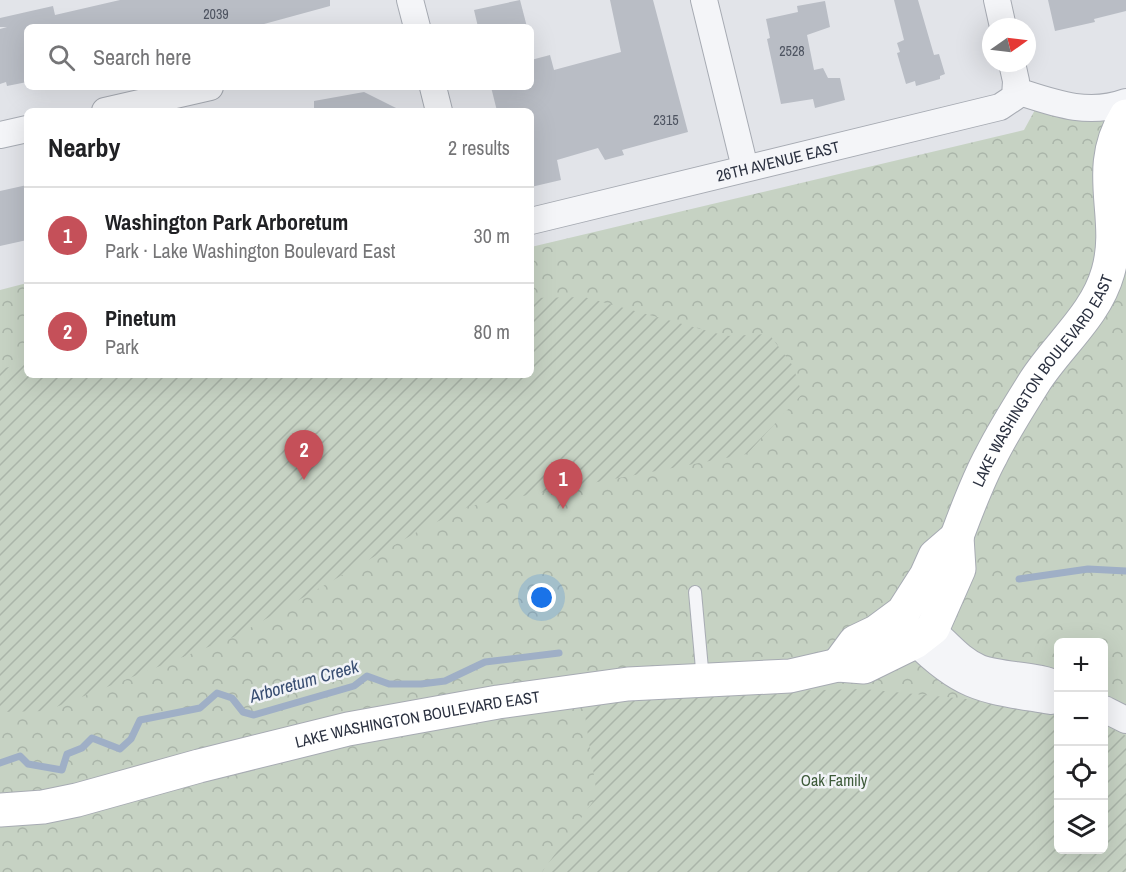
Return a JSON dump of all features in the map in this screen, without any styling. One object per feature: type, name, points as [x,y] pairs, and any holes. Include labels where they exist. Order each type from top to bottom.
[{"type":"main road","name":"LAKE WASHINGTON BOULEVARD EAST","points":[[0,810],[43,807],[77,800],[348,729],[475,706],[617,686],[790,676],[838,665],[864,667],[918,625],[960,569],[957,537],[995,449],[1037,378],[1088,314],[1101,292],[1109,267],[1113,234],[1108,184],[1109,160],[1126,116]]},
{"type":"street","points":[[410,0],[416,24]]},
{"type":"street","points":[[704,0],[745,168]]},
{"type":"street","points":[[997,0],[1001,18]]},
{"type":"street","name":"26TH AVENUE EAST","points":[[534,220],[1000,107],[1015,97],[1015,78],[1084,110],[1107,109],[1126,102]]},
{"type":"street","points":[[118,108],[197,90]]},
{"type":"street","points":[[434,90],[438,108]]},
{"type":"street","points":[[0,135],[24,130]]},
{"type":"street","points":[[918,625],[978,667],[1054,684]]},
{"type":"street","points":[[918,625],[942,668],[958,680],[980,688],[1054,701]]},
{"type":"street","points":[[1108,711],[1126,720]]},
{"type":"lane","points":[[695,592],[704,680]]},
{"type":"green space","points":[[1036,108],[1092,119],[1126,115],[1126,872],[0,872],[0,290],[24,284],[24,378],[534,378],[534,246],[1024,130]]},
{"type":"green space","points":[[584,297],[726,336],[769,334],[793,366],[802,394],[747,454],[470,506],[424,528],[236,636],[46,711],[0,712],[0,369],[24,364],[24,378],[534,378],[534,298]]},
{"type":"green space","name":"Oak Family","points":[[863,689],[1054,708],[1054,854],[1108,854],[1108,727],[1126,736],[1126,872],[542,872],[597,796],[583,702],[704,693]]},
{"type":"building","points":[[120,0],[330,0],[330,6],[264,24],[24,24],[24,83],[7,86],[6,82],[0,84],[0,29],[7,27],[0,27],[0,18],[53,6],[55,15]]},
{"type":"building","points":[[520,0],[526,24],[477,24],[474,10]]},
{"type":"building","points":[[610,0],[653,0],[688,132],[622,150],[624,155],[605,160],[598,148],[557,160],[561,180],[534,186],[534,108],[496,108],[492,90],[534,90],[534,59],[550,55],[554,70],[621,52]]},
{"type":"building","points":[[894,0],[918,0],[934,55],[939,54],[945,74],[940,76],[940,79],[916,86],[915,81],[906,84],[897,53],[900,52],[897,43],[904,40]]},
{"type":"building","points":[[1048,0],[1126,0],[1126,11],[1094,19],[1095,22],[1055,31]]},
{"type":"building","points":[[825,1],[830,27],[807,35],[814,70],[823,68],[828,78],[840,78],[845,100],[815,108],[813,99],[781,104],[767,39],[770,38],[766,19],[798,12],[797,6]]},
{"type":"building","points":[[364,92],[396,108],[314,108],[314,101]]},
{"type":"building","points":[[24,186],[24,241],[0,246],[0,191]]},
{"type":"waterway","name":"Arboretum Creek","points":[[1019,579],[1088,569],[1126,571]]},
{"type":"waterway","name":"Arboretum Creek","points":[[0,763],[20,756],[28,764],[62,770],[67,754],[82,748],[92,738],[120,749],[131,739],[140,720],[200,708],[217,693],[232,698],[243,712],[254,715],[354,686],[367,676],[389,684],[421,684],[445,681],[485,662],[559,653]]},
{"type":"place","name":"Pinetum","points":[[304,480]]},
{"type":"place","name":"Washington Park Arboretum","points":[[563,509]]}]
